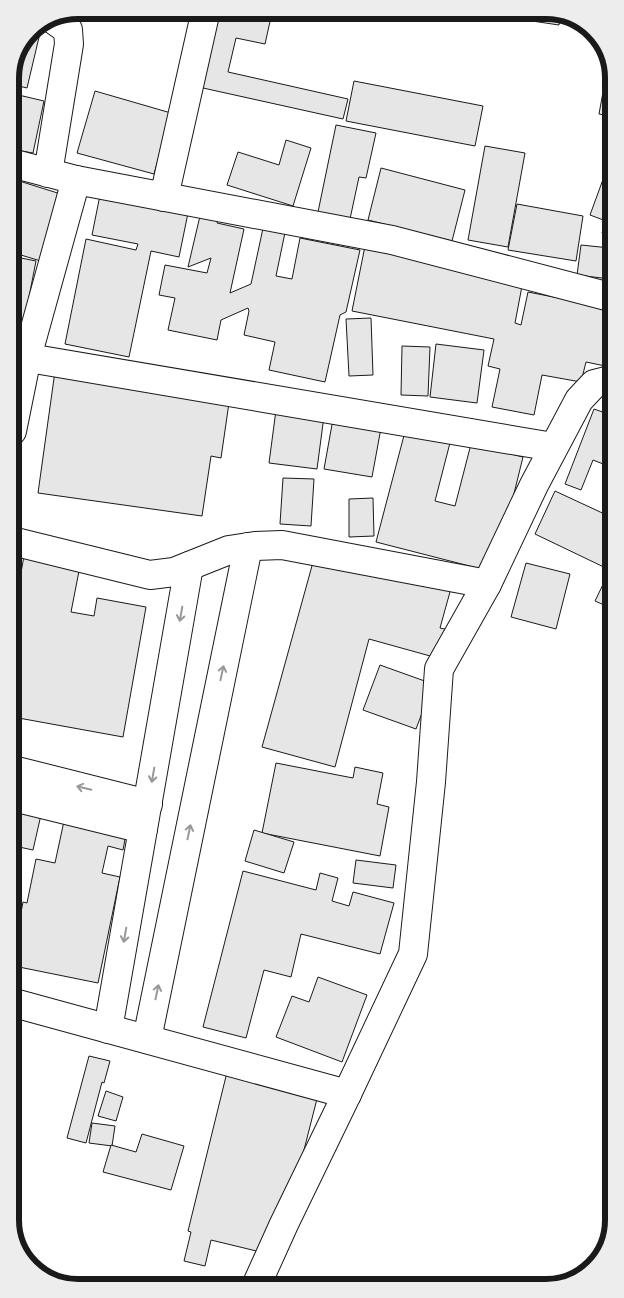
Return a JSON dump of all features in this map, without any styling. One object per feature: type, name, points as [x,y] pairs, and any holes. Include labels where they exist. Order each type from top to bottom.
[{"type":"street","points":[[164,197],[204,19]]},
{"type":"street","points":[[48,173],[69,44],[68,30],[57,22]]},
{"type":"street","points":[[19,165],[76,180],[392,240],[605,296]]},
{"type":"street","points":[[76,180],[19,356],[553,447]]},
{"type":"street","points":[[259,1279],[413,954],[431,782],[439,669],[487,584],[553,447],[578,400],[594,384],[605,381]]},
{"type":"street","points":[[19,543],[150,575],[174,572],[229,550],[282,545],[487,584]]},
{"type":"street","points":[[147,1039],[248,547]]},
{"type":"street","points":[[108,1029],[189,566]]},
{"type":"street","points":[[19,772],[146,816]]},
{"type":"street","points":[[19,798],[146,816]]},
{"type":"street","points":[[19,1004],[347,1094]]},
{"type":"building","points":[[209,19],[271,19],[265,44],[236,38],[228,72],[348,99],[343,119],[194,86]]},
{"type":"building","points":[[518,19],[558,20],[560,21],[559,25]]},
{"type":"building","points":[[40,33],[40,33],[27,88],[19,86],[21,62],[29,45]]},
{"type":"building","points":[[354,81],[483,106],[475,146],[346,121]]},
{"type":"building","points":[[605,81],[605,115],[599,114]]},
{"type":"building","points":[[95,91],[171,113],[154,174],[77,153]]},
{"type":"building","points":[[19,95],[44,101],[33,153],[19,151]]},
{"type":"building","points":[[336,125],[376,133],[366,178],[359,177],[350,219],[318,212]]},
{"type":"building","points":[[286,140],[311,148],[293,206],[227,185],[238,152],[279,165]]},
{"type":"building","points":[[485,146],[525,153],[508,247],[468,240]]},
{"type":"building","points":[[381,168],[465,190],[452,241],[368,220]]},
{"type":"building","points":[[605,174],[605,221],[590,215]]},
{"type":"building","points":[[19,181],[64,195],[44,262],[19,254]]},
{"type":"building","points":[[100,195],[188,213],[179,257],[151,251],[129,357],[65,344],[86,239],[136,250],[138,244],[92,235]]},
{"type":"building","points":[[517,204],[583,216],[576,261],[508,250]]},
{"type":"building","points":[[200,216],[218,220],[217,223],[244,229],[230,293],[251,284],[265,219],[287,223],[276,276],[292,279],[300,238],[360,250],[346,312],[340,315],[325,382],[269,370],[275,342],[244,335],[248,308],[221,320],[217,340],[168,330],[175,298],[159,295],[165,265],[207,273],[211,258],[188,267]]},
{"type":"building","points":[[581,245],[605,247],[605,278],[577,275]]},
{"type":"building","points":[[365,246],[522,286],[515,323],[521,325],[528,292],[605,307],[605,366],[586,362],[581,382],[542,375],[534,415],[492,407],[500,369],[488,366],[494,339],[352,311]]},
{"type":"building","points":[[19,258],[36,261],[22,333],[19,332]]},
{"type":"building","points":[[371,318],[373,375],[349,376],[346,319]]},
{"type":"building","points":[[436,344],[484,350],[477,403],[430,397]]},
{"type":"building","points":[[402,346],[430,347],[428,396],[401,395]]},
{"type":"building","points":[[56,364],[231,389],[221,458],[211,456],[202,516],[38,493]]},
{"type":"building","points":[[594,409],[605,413],[605,465],[593,460],[581,490],[565,484]]},
{"type":"building","points":[[276,410],[324,416],[317,469],[269,463]]},
{"type":"building","points":[[333,419],[381,428],[372,477],[324,469]]},
{"type":"building","points":[[407,424],[452,435],[435,501],[455,506],[471,444],[523,457],[506,526],[500,524],[489,571],[376,542]]},
{"type":"building","points":[[283,478],[314,479],[311,526],[280,524]]},
{"type":"building","points":[[555,491],[605,514],[605,568],[535,534]]},
{"type":"building","points":[[373,498],[374,536],[349,537],[349,499]]},
{"type":"building","points":[[318,544],[453,581],[440,628],[449,630],[441,659],[369,639],[335,767],[262,747]]},
{"type":"building","points":[[24,556],[80,566],[71,612],[94,616],[97,598],[146,607],[123,737],[19,718],[20,578]]},
{"type":"building","points":[[526,563],[570,574],[556,629],[511,617]]},
{"type":"building","points":[[605,580],[605,605],[595,601]]},
{"type":"building","points":[[380,665],[433,684],[416,729],[363,710]]},
{"type":"building","points":[[276,763],[353,778],[355,767],[383,773],[377,804],[389,807],[380,856],[262,833]]},
{"type":"building","points":[[19,800],[43,806],[33,850],[19,847]]},
{"type":"building","points":[[64,821],[126,834],[123,850],[108,846],[102,873],[120,877],[98,983],[19,967],[19,922],[23,902],[27,903],[36,859],[55,863]]},
{"type":"building","points":[[254,830],[294,842],[284,873],[245,861]]},
{"type":"building","points":[[356,860],[396,865],[393,888],[353,883]]},
{"type":"building","points":[[243,871],[316,890],[320,873],[338,878],[332,901],[349,906],[353,892],[394,903],[380,954],[301,934],[291,977],[264,970],[246,1038],[203,1027]]},
{"type":"building","points":[[318,977],[367,995],[342,1062],[276,1037],[292,996],[309,1002]]},
{"type":"building","points":[[89,1056],[110,1061],[104,1083],[102,1082],[86,1143],[67,1138]]},
{"type":"building","points":[[229,1064],[320,1087],[277,1256],[211,1240],[205,1266],[184,1261],[191,1232],[188,1231]]},
{"type":"building","points":[[106,1091],[123,1097],[116,1121],[98,1116]]},
{"type":"building","points":[[92,1123],[115,1126],[112,1146],[89,1143]]},
{"type":"building","points":[[142,1134],[184,1146],[171,1190],[103,1172],[111,1145],[136,1152]]}]
